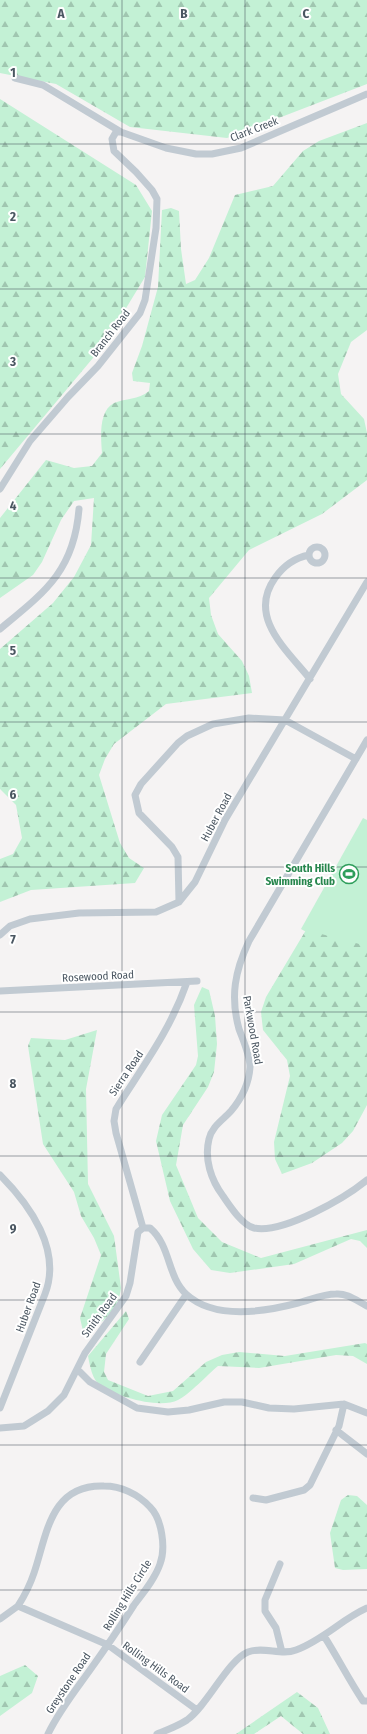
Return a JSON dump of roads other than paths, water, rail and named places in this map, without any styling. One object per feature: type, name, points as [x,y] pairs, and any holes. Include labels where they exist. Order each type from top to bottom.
[{"type":"street","name":"Clark Creek","points":[[16,78],[43,85],[121,132],[173,149],[196,154],[212,154],[241,148],[367,94]]},
{"type":"street","name":"Branch Road","points":[[0,489],[30,441],[68,396],[98,366],[140,313],[145,300],[156,228],[157,199],[152,190],[136,172],[114,151],[112,146],[113,136],[116,132],[121,132]]},
{"type":"street","points":[[0,629],[26,608],[55,580],[70,554],[77,527],[78,509]]},
{"type":"street","points":[[309,555],[295,558],[280,570],[269,586],[265,604],[266,615],[276,636],[310,679]]},
{"type":"street","name":"Huber Road","points":[[0,935],[10,926],[30,919],[79,913],[156,912],[178,902],[195,882],[225,820],[367,582]]},
{"type":"street","points":[[178,902],[178,857],[172,847],[139,813],[135,795],[141,784],[178,743],[187,736],[213,724],[249,718],[285,720],[356,760]]},
{"type":"street","name":"Parkwood Road","points":[[367,740],[249,941],[239,963],[235,982],[234,1004],[250,1065],[248,1079],[243,1095],[231,1111],[216,1125],[209,1138],[207,1154],[211,1176],[216,1187],[245,1224],[254,1228],[265,1228],[293,1222],[351,1192],[367,1180]]},
{"type":"street","name":"Rosewood Road","points":[[0,991],[197,981]]},
{"type":"street","name":"Sierra Road","points":[[143,1228],[116,1133],[114,1121],[116,1109],[163,1037],[178,1009],[187,982]]},
{"type":"street","name":"Huber Road","points":[[0,1175],[18,1192],[32,1213],[43,1236],[50,1276],[45,1294],[0,1408]]},
{"type":"street","points":[[143,1228],[150,1228],[158,1235],[164,1244],[177,1284],[186,1295],[203,1304],[222,1310],[242,1312],[263,1311],[325,1294],[338,1293],[348,1296],[367,1306]]},
{"type":"street","name":"Smith Road","points":[[0,1428],[24,1426],[48,1411],[64,1395],[78,1370],[85,1353],[126,1296],[130,1283],[138,1232],[143,1228]]},
{"type":"street","points":[[140,1362],[186,1295]]},
{"type":"street","points":[[78,1370],[90,1382],[137,1408],[168,1412],[189,1410],[224,1402],[242,1402],[269,1408],[294,1409],[344,1404],[367,1413]]},
{"type":"street","points":[[253,1498],[266,1500],[304,1490],[310,1485],[336,1430],[344,1404]]},
{"type":"street","points":[[336,1430],[367,1454]]},
{"type":"street","name":"Rolling Hills Circle","points":[[18,1606],[26,1593],[34,1573],[49,1521],[58,1506],[75,1491],[94,1486],[111,1486],[130,1492],[153,1510],[161,1532],[163,1548],[160,1564],[153,1578],[108,1645]]},
{"type":"street","points":[[280,1564],[265,1600],[265,1611],[276,1628],[282,1652]]},
{"type":"street","points":[[0,1619],[18,1606]]},
{"type":"street","name":"Rolling Hills Road","points":[[18,1606],[108,1645],[197,1710]]},
{"type":"street","points":[[157,1734],[187,1720],[197,1710],[237,1660],[248,1652],[262,1650],[282,1652],[295,1651],[324,1636],[367,1608]]},
{"type":"street","points":[[324,1636],[342,1664],[349,1681],[363,1701],[367,1701]]},
{"type":"street","name":"Greystone Road","points":[[48,1734],[66,1703],[108,1645]]},
{"type":"place","name":"South Hills Swimming Club","points":[[349,874]]}]
